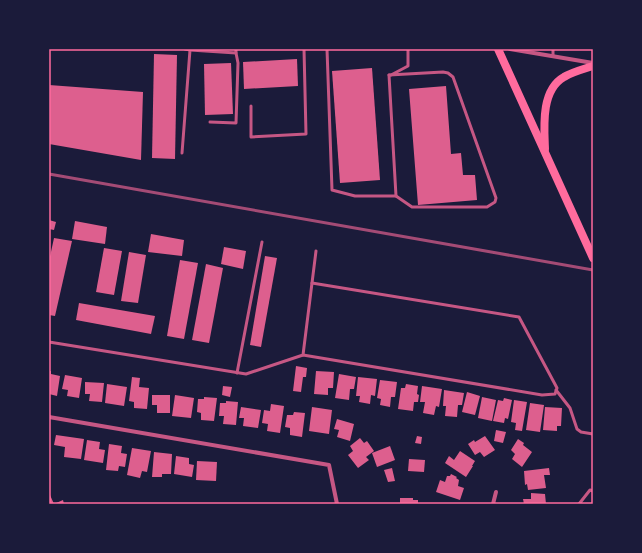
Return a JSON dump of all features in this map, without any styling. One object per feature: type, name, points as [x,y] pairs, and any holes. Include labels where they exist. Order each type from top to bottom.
[{"type":"main road","points":[[498,49],[593,258]]},
{"type":"main road","points":[[546,154],[544,120],[550,91],[555,83],[565,76],[593,64]]},
{"type":"street","points":[[510,49],[593,64]]},
{"type":"street","points":[[49,417],[329,465],[337,504]]},
{"type":"street","points":[[493,504],[496,492]]},
{"type":"lane","points":[[185,49],[236,53]]},
{"type":"lane","points":[[210,122],[236,123],[238,63],[236,49]]},
{"type":"lane","points":[[251,106],[251,137],[306,134],[304,49]]},
{"type":"lane","points":[[327,49],[332,190],[355,196],[396,196],[412,207],[487,207],[495,202],[496,194],[453,77],[448,73],[443,72],[389,75]]},
{"type":"lane","points":[[389,75],[408,66],[408,49]]},
{"type":"lane","points":[[553,49],[553,56]]},
{"type":"lane","points":[[182,153],[190,50]]},
{"type":"lane","points":[[389,75],[396,196]]},
{"type":"lane","points":[[237,373],[262,242]]},
{"type":"lane","points":[[303,355],[316,251]]},
{"type":"lane","points":[[312,283],[519,317],[551,375],[557,388],[556,390],[570,408],[577,429],[581,432],[593,434]]},
{"type":"lane","points":[[49,342],[246,374],[303,355],[542,395],[556,394],[556,390]]},
{"type":"lane","points":[[579,504],[590,490],[593,491]]},
{"type":"building","points":[[154,54],[177,55],[175,159],[152,158]]},
{"type":"building","points":[[297,59],[298,86],[244,89],[243,62]]},
{"type":"building","points":[[231,63],[233,114],[205,115],[204,64]]},
{"type":"building","points":[[372,68],[380,180],[340,183],[332,71]]},
{"type":"building","points":[[49,85],[143,92],[141,160],[49,144]]},
{"type":"building","points":[[446,86],[451,154],[461,153],[463,175],[475,175],[477,200],[418,205],[409,89]]},
{"type":"building","points":[[49,220],[56,222],[54,230],[49,229]]},
{"type":"building","points":[[75,221],[107,227],[105,244],[72,239]]},
{"type":"building","points":[[151,234],[184,240],[182,256],[148,252]]},
{"type":"building","points":[[54,238],[72,241],[55,316],[49,315],[49,261]]},
{"type":"building","points":[[224,247],[246,251],[243,269],[221,264]]},
{"type":"building","points":[[104,248],[122,251],[114,295],[96,292]]},
{"type":"building","points":[[129,252],[146,255],[138,303],[121,301]]},
{"type":"building","points":[[265,256],[277,258],[261,347],[250,345]]},
{"type":"building","points":[[180,260],[198,263],[184,339],[167,336]]},
{"type":"building","points":[[206,264],[223,268],[209,343],[192,340]]},
{"type":"building","points":[[79,303],[155,316],[151,334],[76,320]]},
{"type":"building","points":[[296,366],[307,368],[306,377],[303,377],[301,392],[293,391]]},
{"type":"building","points":[[49,371],[51,371],[51,374],[60,376],[57,396],[49,394]]},
{"type":"building","points":[[316,371],[334,372],[333,388],[328,388],[328,395],[314,394]]},
{"type":"building","points":[[339,374],[356,377],[354,389],[350,389],[349,400],[335,398]]},
{"type":"building","points":[[65,375],[82,378],[79,398],[67,396],[68,390],[62,389]]},
{"type":"building","points":[[132,377],[140,378],[139,387],[149,388],[147,409],[134,408],[134,402],[129,401]]},
{"type":"building","points":[[358,377],[377,379],[375,396],[371,395],[370,404],[359,402],[360,396],[356,396]]},
{"type":"building","points":[[380,380],[397,382],[395,397],[391,397],[390,407],[380,405],[381,399],[377,398]]},
{"type":"building","points":[[85,382],[104,383],[102,402],[89,401],[90,394],[85,394]]},
{"type":"building","points":[[107,384],[127,387],[124,406],[105,403]]},
{"type":"building","points":[[406,384],[418,386],[418,402],[414,402],[413,411],[398,409],[401,388],[405,388]]},
{"type":"building","points":[[223,386],[232,387],[230,397],[222,395]]},
{"type":"building","points":[[422,386],[442,389],[439,407],[436,406],[434,415],[423,413],[425,402],[420,402]]},
{"type":"building","points":[[444,390],[464,393],[462,405],[458,405],[457,417],[445,416],[446,406],[443,406]]},
{"type":"building","points":[[467,392],[480,396],[475,415],[462,412]]},
{"type":"building","points":[[152,395],[170,395],[170,413],[157,413],[157,405],[152,405]]},
{"type":"building","points":[[175,395],[194,398],[191,418],[172,416]]},
{"type":"building","points":[[204,397],[217,398],[214,421],[201,420],[201,413],[197,412],[198,399],[204,399]]},
{"type":"building","points":[[482,397],[496,400],[492,421],[478,418]]},
{"type":"building","points":[[504,398],[512,400],[508,419],[505,418],[504,423],[493,421],[498,400],[503,401]]},
{"type":"building","points":[[514,400],[527,402],[522,431],[515,430],[516,423],[511,422]]},
{"type":"building","points":[[226,401],[238,402],[236,425],[223,424],[224,416],[219,416],[220,403],[226,403]]},
{"type":"building","points":[[530,403],[544,405],[540,432],[526,430]]},
{"type":"building","points":[[271,404],[284,406],[280,433],[267,431],[268,424],[262,423],[264,410],[270,411]]},
{"type":"building","points":[[241,407],[261,410],[258,428],[243,426],[244,418],[239,418]]},
{"type":"building","points":[[312,407],[332,410],[329,434],[309,431]]},
{"type":"building","points":[[545,407],[562,408],[561,426],[557,426],[557,431],[543,430]]},
{"type":"building","points":[[294,412],[305,413],[302,437],[290,435],[290,428],[285,427],[287,415],[293,415]]},
{"type":"building","points":[[337,419],[354,424],[350,441],[337,437],[339,430],[334,429]]},
{"type":"building","points":[[496,430],[506,432],[503,443],[494,441]]},
{"type":"building","points":[[56,435],[84,439],[81,459],[64,457],[65,447],[54,445]]},
{"type":"building","points":[[417,436],[422,437],[421,444],[415,443]]},
{"type":"building","points":[[485,436],[495,450],[484,457],[480,452],[475,455],[468,444]]},
{"type":"building","points":[[360,438],[364,443],[367,441],[374,451],[366,457],[369,460],[358,468],[348,455],[353,451],[350,446]]},
{"type":"building","points":[[518,439],[532,452],[522,467],[512,459],[515,454],[511,450]]},
{"type":"building","points":[[87,440],[100,442],[99,449],[105,450],[103,463],[84,460]]},
{"type":"building","points":[[109,444],[122,446],[121,453],[127,454],[125,467],[119,466],[118,471],[106,470]]},
{"type":"building","points":[[390,446],[395,460],[377,467],[372,453]]},
{"type":"building","points":[[132,448],[151,451],[147,472],[142,471],[140,478],[127,475]]},
{"type":"building","points":[[460,451],[475,461],[466,477],[445,463],[449,456],[454,460]]},
{"type":"building","points":[[154,452],[172,454],[171,474],[162,474],[162,477],[152,477]]},
{"type":"building","points":[[176,456],[189,458],[189,464],[194,465],[192,477],[174,474]]},
{"type":"building","points":[[409,459],[425,460],[424,472],[408,471]]},
{"type":"building","points":[[197,461],[217,462],[216,481],[196,480]]},
{"type":"building","points":[[392,468],[395,481],[388,482],[384,470]]},
{"type":"building","points":[[549,468],[550,475],[544,475],[546,488],[528,490],[527,484],[525,485],[524,471]]},
{"type":"building","points":[[451,474],[459,480],[458,486],[464,488],[460,500],[436,492],[440,480],[445,482],[447,476],[450,476]]},
{"type":"building","points":[[531,493],[545,494],[546,504],[524,504],[523,499],[531,499]]},
{"type":"building","points":[[50,495],[54,504],[49,504]]},
{"type":"building","points":[[400,498],[413,498],[413,500],[418,500],[418,504],[400,504]]},
{"type":"building","points":[[63,500],[64,504],[54,504]]},
{"type":"railway","points":[[49,174],[593,270]]}]
